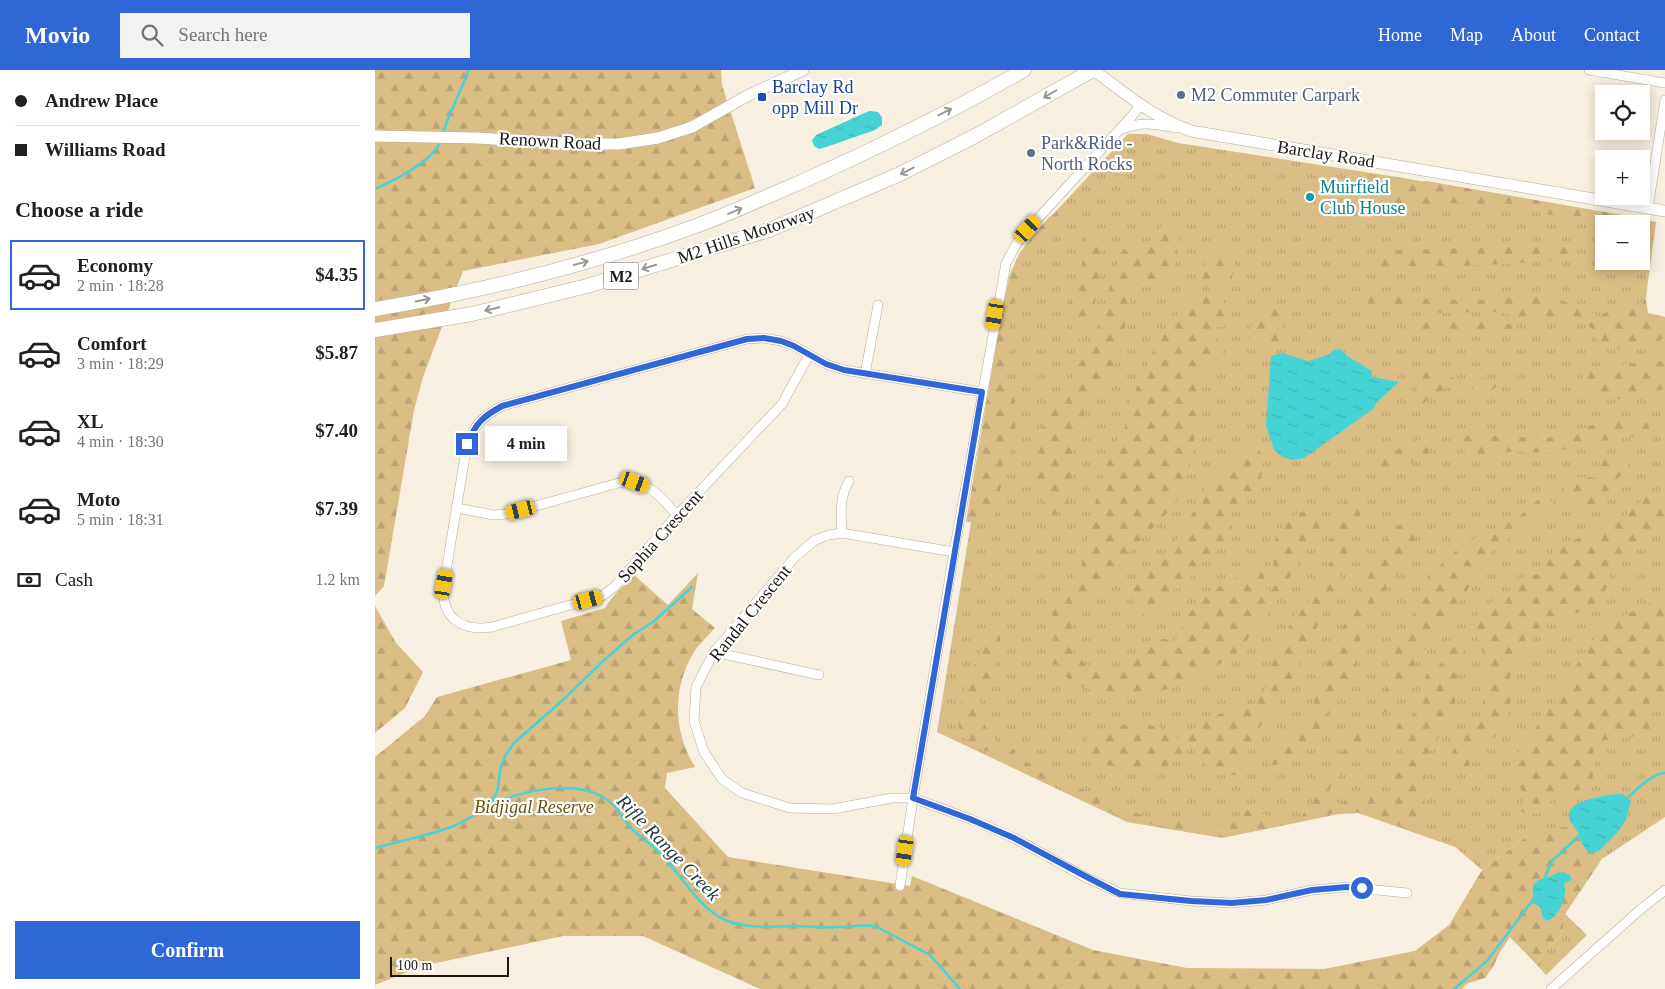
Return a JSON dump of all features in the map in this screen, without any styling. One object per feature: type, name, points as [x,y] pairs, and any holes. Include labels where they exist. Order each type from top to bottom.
[{"type":"highway","name":"M2 Hills Motorway","points":[[375,309],[528,278],[607,256],[694,227],[868,151],[989,90],[1024,70]]},
{"type":"highway","name":"M2 Hills Motorway","points":[[375,330],[472,314],[587,286],[769,230],[908,170],[977,136],[1093,70]]},
{"type":"main road","name":"Renown Road","points":[[375,136],[477,138],[581,144],[619,144],[658,138],[692,126],[803,70]]},
{"type":"main road","name":"Barclay Road","points":[[1093,70],[1140,106],[1162,119],[1191,131],[1665,211]]},
{"type":"street","points":[[1589,70],[1665,82]]},
{"type":"street","points":[[1649,208],[1665,100]]},
{"type":"street","points":[[900,886],[954,552],[1002,276],[1010,254],[1020,238],[1140,106]]},
{"type":"street","points":[[1119,130],[1147,123],[1191,131]]},
{"type":"street","points":[[865,374],[878,305]]},
{"type":"street","points":[[677,515],[657,493],[647,486],[635,482],[622,482],[507,514],[494,515],[457,508],[467,444],[474,428],[485,416],[502,406],[747,339],[764,338],[781,341],[826,364],[865,374],[982,392]]},
{"type":"street","name":"Sophia Crescent","points":[[457,508],[442,596],[445,609],[456,621],[474,629],[492,627],[602,596],[625,575],[677,515],[782,404],[809,355]]},
{"type":"street","points":[[842,533],[841,504],[849,481]]},
{"type":"street","name":"Randal Crescent","points":[[913,798],[892,798],[833,809],[790,808],[741,793],[722,779],[704,752],[694,721],[696,687],[714,652],[795,557],[815,540],[842,533],[954,552]]},
{"type":"street","points":[[714,652],[819,675]]},
{"type":"street","points":[[913,798],[1014,838],[1120,894],[1232,903],[1266,900],[1312,890],[1347,887],[1407,893]]},
{"type":"street","points":[[1551,989],[1665,890]]},
{"type":"green space","points":[[375,70],[721,70],[722,85],[755,188],[599,244],[463,271],[423,377],[414,410],[384,586],[375,596]]},
{"type":"green space","points":[[1128,134],[1147,134],[1178,143],[1397,177],[1616,215],[1595,215],[1595,270],[1650,270],[1643,319],[1665,322],[1665,817],[1602,859],[1567,827],[1529,835],[1482,870],[1455,847],[1358,813],[1339,814],[1222,838],[1127,822],[937,732],[1009,288],[1016,260],[1030,239]]},
{"type":"green space","points":[[1426,181],[1622,215],[1595,215],[1595,219],[1543,214],[1525,208],[1469,203],[1436,204],[1393,213],[1349,207],[1350,197],[1356,194],[1382,197],[1397,187]]},
{"type":"green space","points":[[1062,210],[1068,213],[1071,219],[1069,221],[1058,220],[1024,258],[1013,304],[1014,314],[1008,325],[1015,336],[1005,386],[1013,390],[1015,439],[1011,452],[1003,460],[1004,480],[996,499],[994,515],[982,523],[966,522],[1003,304],[1010,274],[1020,252],[1049,217]]},
{"type":"green space","points":[[1167,219],[1178,233],[1177,252],[1173,269],[1160,284],[1156,286],[1136,285],[1132,293],[1119,358],[1092,397],[1078,428],[1071,459],[1066,511],[1054,515],[1046,509],[1043,494],[1036,495],[1036,480],[1042,431],[1048,403],[1071,382],[1076,363],[1074,333],[1066,313],[1081,283],[1085,234],[1090,229],[1097,229],[1103,233],[1103,239],[1095,303],[1079,338],[1084,350],[1090,349],[1095,345],[1096,333],[1120,254],[1124,249],[1142,246],[1150,242]]},
{"type":"green space","points":[[1650,221],[1656,222],[1650,267]]},
{"type":"green space","points":[[1573,244],[1578,255],[1575,260],[1465,266],[1376,267],[1380,251]]},
{"type":"green space","points":[[1213,245],[1222,245],[1237,267],[1232,276],[1232,291],[1226,291],[1218,278],[1197,280]]},
{"type":"green space","points":[[1369,290],[1434,300],[1481,300],[1550,295],[1599,316],[1627,303],[1639,306],[1643,299],[1646,300],[1648,313],[1665,317],[1665,338],[1638,347],[1613,349],[1599,342],[1593,335],[1591,328],[1586,324],[1564,317],[1523,319],[1499,312],[1421,313],[1405,307],[1358,303],[1358,291]]},
{"type":"green space","points":[[1197,296],[1219,298],[1225,304],[1229,317],[1224,327],[1217,327],[1214,333],[1224,350],[1203,376],[1198,398],[1192,452],[1185,484],[1176,502],[1132,549],[1102,588],[1082,609],[1071,627],[1069,644],[1078,657],[1095,669],[1107,673],[1118,671],[1142,647],[1152,641],[1164,639],[1175,641],[1191,608],[1213,590],[1238,577],[1244,569],[1255,565],[1265,558],[1264,584],[1267,590],[1273,589],[1276,584],[1273,548],[1280,530],[1299,513],[1314,510],[1321,512],[1323,517],[1321,525],[1266,616],[1235,655],[1185,684],[1148,694],[1105,695],[1075,684],[1065,676],[1061,665],[1049,663],[1045,656],[1055,640],[1051,621],[1055,606],[1081,567],[1092,513],[1109,454],[1125,427],[1126,411],[1156,345],[1187,301]]},
{"type":"green space","points":[[1267,307],[1294,310],[1282,323],[1284,336],[1281,342],[1276,344],[1249,339],[1254,320]]},
{"type":"green space","points":[[1386,313],[1427,323],[1484,321],[1515,325],[1513,331],[1417,331]]},
{"type":"green space","points":[[1665,362],[1665,389],[1634,397],[1614,399],[1598,396],[1591,393],[1583,382],[1582,373],[1589,370],[1622,364]]},
{"type":"green space","points":[[1423,367],[1441,376],[1454,378],[1445,389],[1428,399],[1424,404],[1414,401],[1412,395],[1418,382],[1415,373],[1417,368]]},
{"type":"green space","points":[[1489,378],[1495,381],[1496,387],[1483,397],[1477,397],[1473,391],[1475,379]]},
{"type":"green space","points":[[1616,416],[1639,417],[1649,425],[1649,431],[1644,435],[1580,444],[1553,453],[1511,452],[1466,455],[1463,449],[1464,437],[1470,435],[1546,438],[1574,432]]},
{"type":"green space","points":[[1429,439],[1431,445],[1429,454],[1391,470],[1376,471],[1369,468],[1372,462],[1417,440]]},
{"type":"green space","points":[[1250,446],[1257,446],[1263,458],[1261,481],[1254,494],[1232,509],[1231,523],[1234,532],[1226,542],[1209,554],[1184,586],[1173,590],[1167,604],[1158,616],[1150,621],[1134,605],[1133,591],[1137,578],[1147,569],[1160,562],[1171,549],[1198,504],[1208,479],[1235,461]]},
{"type":"green space","points":[[1607,457],[1626,457],[1630,461],[1630,467],[1615,481],[1616,494],[1599,506],[1580,508],[1570,506],[1565,497],[1568,482],[1579,477],[1594,478],[1601,461]]},
{"type":"green space","points":[[1360,491],[1366,496],[1339,578],[1302,660],[1277,707],[1254,734],[1238,775],[1215,775],[1192,747],[1163,770],[1102,765],[1083,755],[1080,749],[1082,742],[1094,732],[1109,726],[1127,724],[1160,727],[1170,736],[1183,738],[1192,735],[1194,728],[1225,711],[1239,711],[1253,705],[1271,682],[1269,669],[1273,646],[1281,643],[1288,633],[1289,626],[1296,614],[1316,593],[1325,578],[1332,559],[1330,542],[1348,496],[1353,492]]},
{"type":"green space","points":[[1650,491],[1656,493],[1653,498],[1656,503],[1662,493],[1665,494],[1665,522],[1651,531],[1612,569],[1607,587],[1602,595],[1588,608],[1570,616],[1543,624],[1539,629],[1528,634],[1523,646],[1526,651],[1510,676],[1510,705],[1504,727],[1495,737],[1471,753],[1467,771],[1451,770],[1448,764],[1455,746],[1481,716],[1483,709],[1487,675],[1484,655],[1473,626],[1477,615],[1488,604],[1510,592],[1523,577],[1544,573],[1551,554],[1555,549],[1625,516]]},
{"type":"green space","points":[[1539,499],[1552,501],[1552,507],[1545,515],[1497,546],[1476,569],[1467,591],[1419,658],[1387,711],[1376,717],[1374,710],[1380,708],[1387,685],[1390,658],[1409,630],[1430,575],[1463,544],[1515,520]]},
{"type":"green space","points":[[1408,521],[1414,521],[1419,526],[1419,532],[1401,564],[1397,576],[1372,607],[1360,638],[1354,680],[1350,687],[1331,706],[1322,732],[1314,745],[1285,764],[1268,764],[1275,751],[1285,739],[1311,724],[1319,679],[1374,560],[1395,528]]},
{"type":"green space","name":"Bidjigal Reserve","points":[[698,573],[692,609],[715,628],[696,649],[687,666],[682,680],[678,710],[682,739],[695,767],[667,773],[665,788],[728,857],[910,886],[912,876],[1093,950],[1187,968],[1324,969],[1415,951],[1449,925],[1482,870],[1529,835],[1547,828],[1567,827],[1602,859],[1565,914],[1562,934],[1536,964],[1510,937],[1485,978],[1466,984],[1462,989],[760,989],[643,936],[563,936],[422,966],[375,985],[375,757],[425,716],[437,697],[571,660],[561,621],[605,608],[634,575],[668,605]]},
{"type":"green space","points":[[1665,592],[1665,691],[1653,698],[1648,706],[1650,729],[1646,735],[1598,741],[1593,752],[1594,772],[1592,780],[1582,789],[1555,797],[1545,809],[1536,814],[1523,813],[1519,808],[1527,797],[1511,775],[1512,766],[1517,754],[1552,706],[1574,669],[1606,623],[1643,607]]},
{"type":"green space","points":[[375,606],[396,643],[423,672],[405,708],[375,733]]},
{"type":"green space","points":[[989,633],[999,633],[1001,644],[994,671],[980,700],[981,720],[993,738],[1014,750],[1015,757],[1108,802],[1164,821],[1187,822],[1207,830],[1226,823],[1248,810],[1278,818],[1279,826],[1223,837],[1127,820],[1015,766],[960,736],[960,711],[967,684]]},
{"type":"green space","points":[[1459,645],[1463,650],[1456,681],[1455,707],[1426,763],[1424,812],[1417,832],[1362,812],[1338,812],[1297,822],[1299,816],[1302,816],[1320,791],[1360,723],[1363,721],[1366,729],[1357,752],[1326,793],[1336,804],[1368,794],[1373,794],[1382,803],[1388,802],[1393,798],[1394,776],[1402,753],[1396,731],[1397,727],[1402,720],[1412,717],[1421,706],[1425,698],[1426,675],[1441,664],[1450,649]]},
{"type":"green space","points":[[1565,914],[1587,935],[1546,975],[1536,964],[1562,934]]},
{"type":"water","points":[[869,111],[878,112],[882,117],[882,125],[875,130],[819,149],[814,146],[812,140],[816,135]]},
{"type":"water","points":[[1341,349],[1347,356],[1372,371],[1372,377],[1399,382],[1377,402],[1373,409],[1304,458],[1293,460],[1282,457],[1274,449],[1266,426],[1271,356],[1282,353],[1308,361]]},
{"type":"water","points":[[1619,794],[1624,795],[1631,801],[1626,820],[1617,833],[1599,851],[1588,852],[1569,817],[1570,811],[1574,806],[1588,800]]},
{"type":"water","points":[[1560,872],[1570,875],[1572,880],[1564,883],[1565,894],[1562,905],[1556,915],[1547,921],[1543,918],[1540,907],[1534,903],[1533,887],[1538,880]]},
{"type":"waterway","points":[[443,133],[469,70]]},
{"type":"waterway","points":[[375,189],[412,170],[430,156],[441,141]]},
{"type":"waterway","points":[[492,804],[498,788],[500,770],[505,756],[514,743],[602,662],[634,634],[653,622],[692,587]]},
{"type":"waterway","name":"Rifle Range Creek","points":[[1627,798],[1650,779],[1665,773]]},
{"type":"waterway","name":"Rifle Range Creek","points":[[375,848],[451,827],[492,805],[522,794],[563,788],[590,791],[612,804],[634,831],[654,847],[665,859],[697,898],[706,907],[725,920],[760,927],[875,926],[930,955],[960,989]]},
{"type":"waterway","name":"Rifle Range Creek","points":[[1544,879],[1552,861],[1581,834]]},
{"type":"waterway","name":"Rifle Range Creek","points":[[1454,989],[1487,961],[1535,897]]},
{"type":"place","name":"M2 Commuter Carpark","points":[[1181,95]]},
{"type":"place","name":"Barclay Rd opp Mill Dr","points":[[762,97]]},
{"type":"place","name":"Park&Ride - North Rocks","points":[[1031,153]]},
{"type":"place","name":"Muirfield Club House","points":[[1310,197]]},
{"type":"route","points":[[467,444],[474,428],[485,416],[502,406],[747,339],[764,338],[781,341],[826,364],[844,370],[982,392],[913,798],[1014,838],[1120,894],[1232,903],[1266,900],[1312,890],[1347,887],[1362,888]]}]
